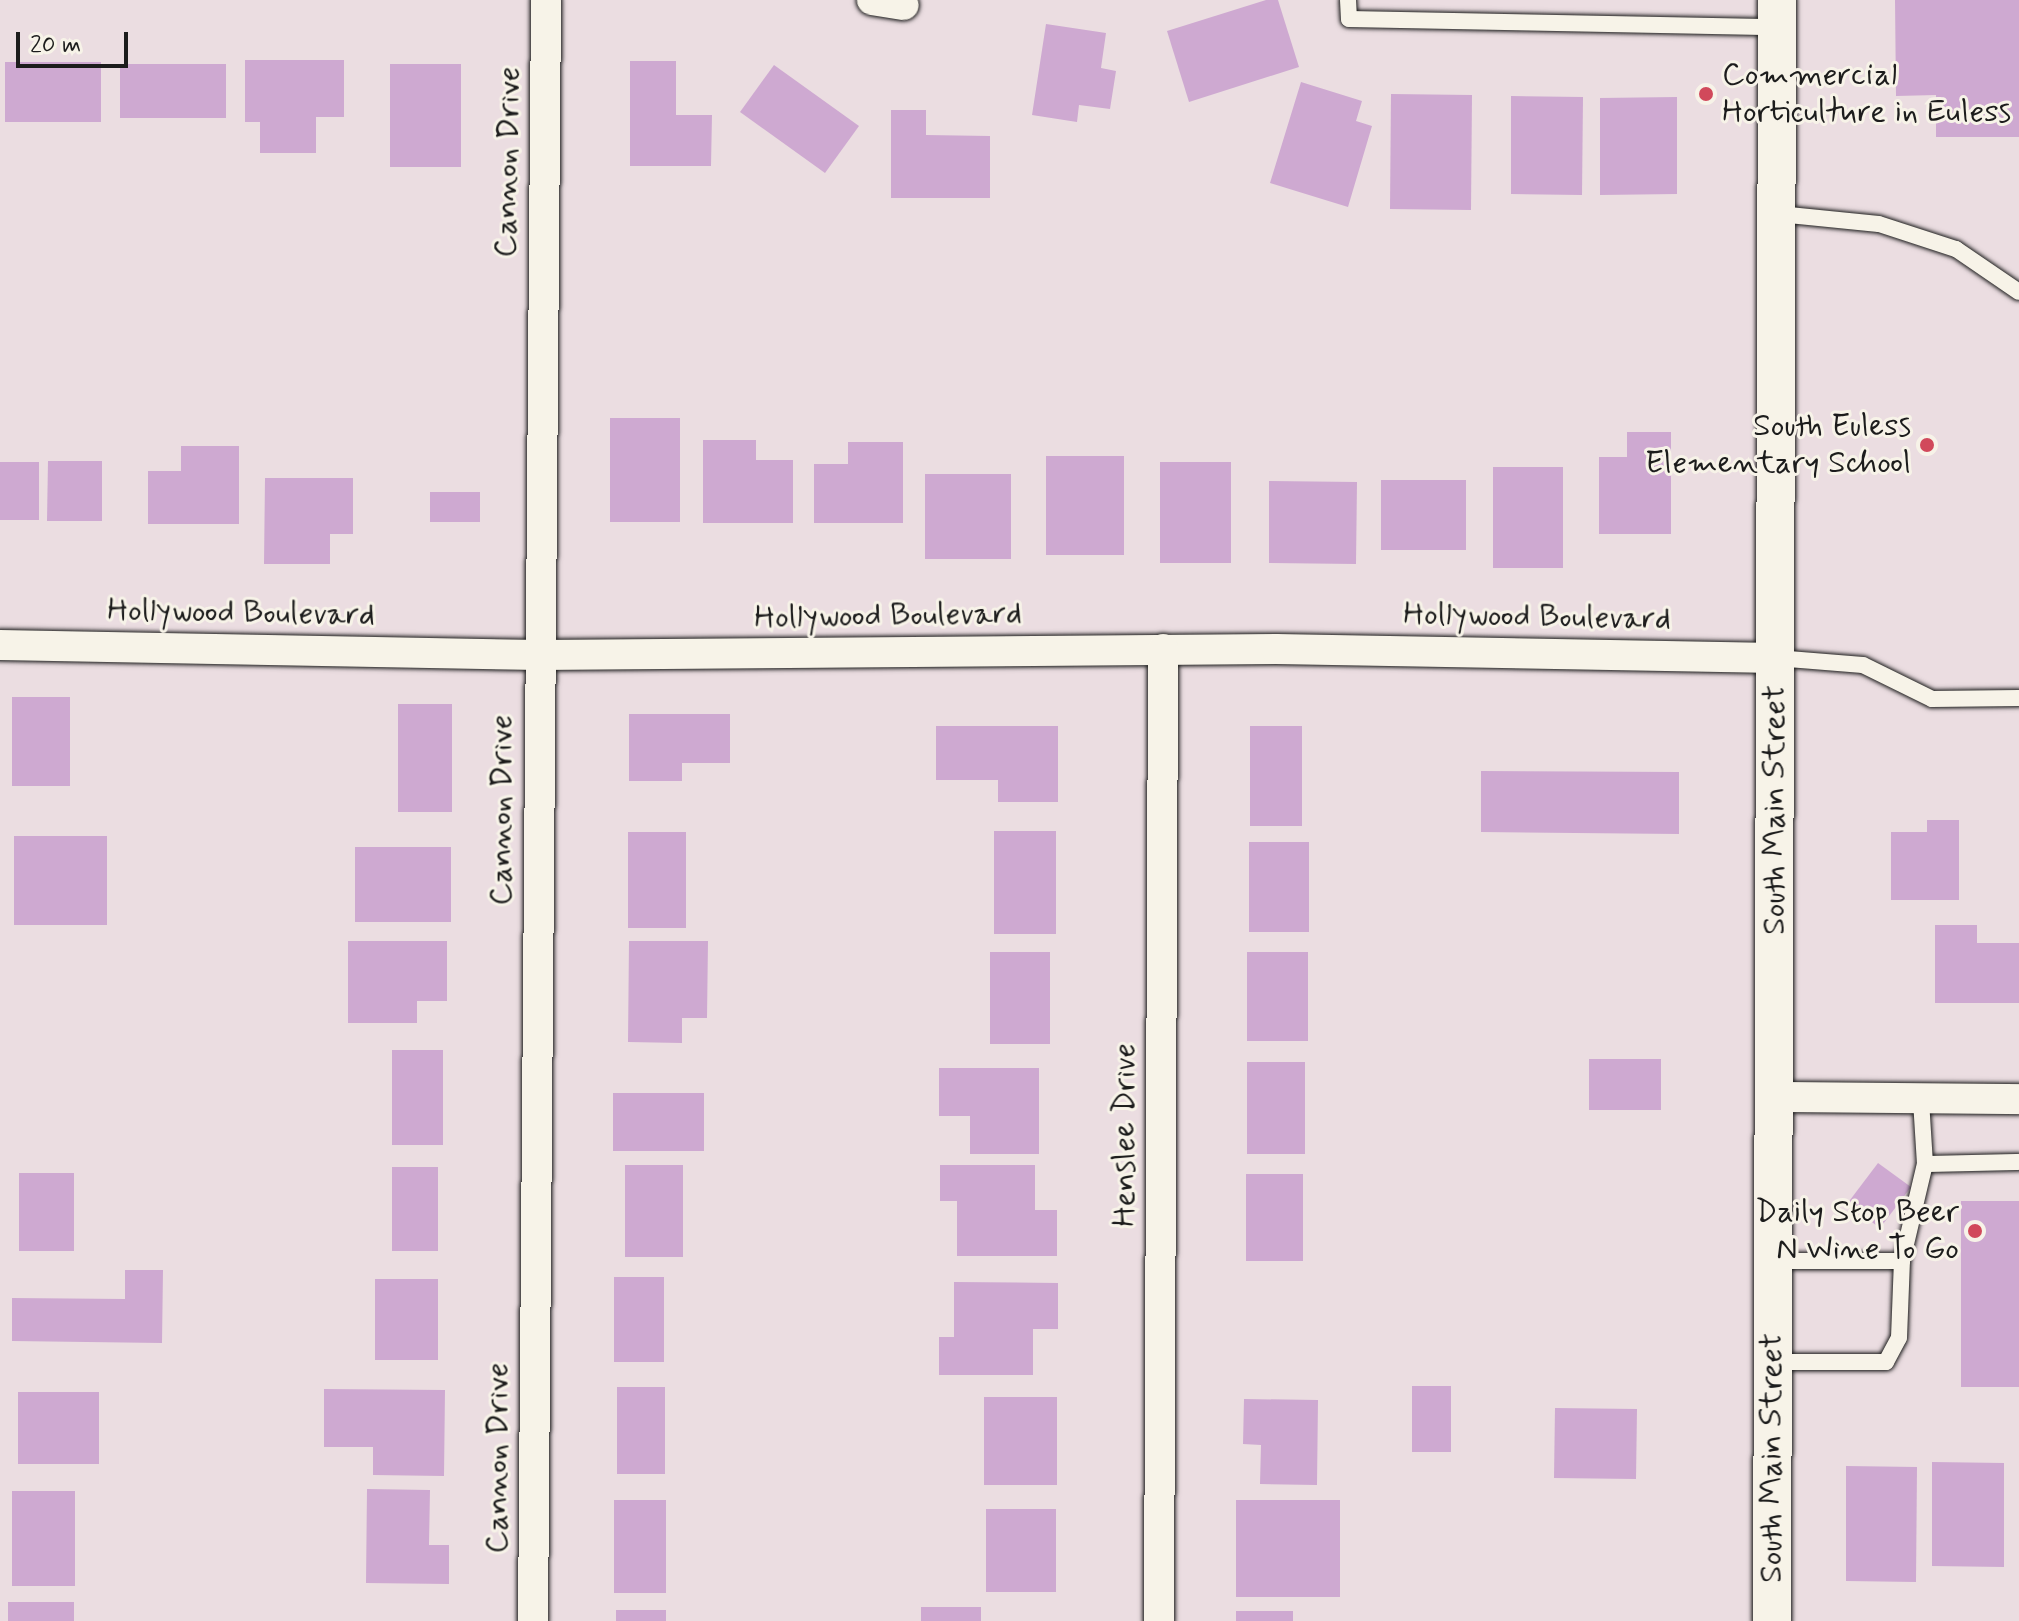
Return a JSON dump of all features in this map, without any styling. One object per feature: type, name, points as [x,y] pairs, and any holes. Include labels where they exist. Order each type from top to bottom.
[{"type":"street","name":"Cannon Drive","points":[[533,1621],[546,0]]},
{"type":"street","points":[[872,0],[904,5]]},
{"type":"street","name":"South Main Street","points":[[1772,1621],[1772,1097],[1779,214],[1777,14]]},
{"type":"street","name":"Hollywood Boulevard","points":[[0,645],[539,655],[1163,649],[1776,658]]},
{"type":"street","name":"Henslee Drive","points":[[1159,1621],[1163,649]]},
{"type":"street","points":[[1772,1097],[2019,1099]]},
{"type":"lane","points":[[1348,0],[1349,19],[1777,14]]},
{"type":"lane","points":[[1779,214],[1879,224],[1956,249],[2019,292]]},
{"type":"lane","points":[[1776,658],[1863,665],[1932,699],[2019,698]]},
{"type":"lane","points":[[1772,1362],[1886,1362],[1899,1338],[1902,1261],[1925,1164],[1921,1100]]},
{"type":"lane","points":[[1925,1164],[2019,1162]]},
{"type":"lane","points":[[1772,1261],[1902,1261]]},
{"type":"building","points":[[1266,0],[1278,0],[1299,67],[1189,102],[1167,31]]},
{"type":"building","points":[[1895,0],[2019,0],[2019,137],[1936,137],[1936,95],[1896,96]]},
{"type":"building","points":[[1046,24],[1106,33],[1101,68],[1116,71],[1110,109],[1079,105],[1077,122],[1032,115]]},
{"type":"building","points":[[245,60],[344,60],[344,117],[316,117],[316,153],[260,153],[260,122],[245,122]]},
{"type":"building","points":[[630,61],[676,61],[676,115],[712,115],[711,166],[630,166]]},
{"type":"building","points":[[5,62],[101,62],[101,122],[5,122]]},
{"type":"building","points":[[120,64],[226,64],[226,118],[120,118]]},
{"type":"building","points":[[390,64],[461,64],[461,167],[390,167]]},
{"type":"building","points":[[774,65],[859,126],[825,173],[740,112]]},
{"type":"building","points":[[1301,82],[1362,101],[1356,121],[1372,126],[1348,207],[1270,183]]},
{"type":"building","points":[[1391,94],[1472,95],[1471,210],[1390,209]]},
{"type":"building","points":[[1511,96],[1583,97],[1582,195],[1511,194]]},
{"type":"building","points":[[1677,97],[1677,194],[1600,195],[1600,98]]},
{"type":"building","points":[[891,110],[926,110],[926,135],[990,136],[990,198],[891,198]]},
{"type":"building","points":[[610,418],[680,418],[680,522],[610,522]]},
{"type":"building","points":[[1627,432],[1671,432],[1671,534],[1599,534],[1599,457],[1627,457]]},
{"type":"building","points":[[703,440],[756,440],[756,460],[793,460],[793,523],[703,523]]},
{"type":"building","points":[[848,442],[903,442],[903,523],[814,523],[814,464],[848,464]]},
{"type":"building","points":[[181,446],[239,446],[239,524],[148,524],[148,471],[181,471]]},
{"type":"building","points":[[1046,456],[1124,456],[1124,555],[1046,555]]},
{"type":"building","points":[[48,461],[102,461],[102,521],[47,521]]},
{"type":"building","points":[[0,462],[39,462],[39,520],[0,520]]},
{"type":"building","points":[[1160,462],[1231,462],[1231,563],[1160,563]]},
{"type":"building","points":[[1493,467],[1563,467],[1563,568],[1493,568]]},
{"type":"building","points":[[925,474],[1011,474],[1011,559],[925,559]]},
{"type":"building","points":[[265,478],[353,478],[353,534],[330,534],[330,564],[264,564]]},
{"type":"building","points":[[1381,480],[1466,480],[1466,550],[1381,550]]},
{"type":"building","points":[[1269,481],[1357,482],[1356,564],[1269,563]]},
{"type":"building","points":[[430,492],[480,492],[480,522],[430,522]]},
{"type":"building","points":[[12,697],[70,697],[70,786],[12,786]]},
{"type":"building","points":[[398,704],[452,704],[452,812],[398,812]]},
{"type":"building","points":[[629,714],[730,714],[730,763],[682,763],[682,781],[629,781]]},
{"type":"building","points":[[936,726],[1058,726],[1058,802],[998,802],[998,780],[936,780]]},
{"type":"building","points":[[1250,726],[1302,726],[1302,826],[1250,826]]},
{"type":"building","points":[[1481,771],[1679,772],[1679,834],[1481,832]]},
{"type":"building","points":[[1927,820],[1959,820],[1959,900],[1891,900],[1891,832],[1927,832]]},
{"type":"building","points":[[994,831],[1056,831],[1056,934],[994,934]]},
{"type":"building","points":[[628,832],[686,832],[686,928],[628,928]]},
{"type":"building","points":[[14,836],[107,836],[107,925],[14,925]]},
{"type":"building","points":[[1249,842],[1309,842],[1309,932],[1249,932]]},
{"type":"building","points":[[355,847],[451,847],[451,922],[355,922]]},
{"type":"building","points":[[1935,925],[1977,925],[1977,943],[2019,943],[2019,1003],[1935,1003]]},
{"type":"building","points":[[348,941],[447,941],[447,1001],[417,1001],[417,1023],[348,1023]]},
{"type":"building","points":[[629,941],[708,941],[707,1018],[682,1018],[682,1043],[628,1042]]},
{"type":"building","points":[[990,952],[1050,952],[1050,1044],[990,1044]]},
{"type":"building","points":[[1247,952],[1308,952],[1308,1041],[1247,1041]]},
{"type":"building","points":[[392,1050],[443,1050],[443,1145],[392,1145]]},
{"type":"building","points":[[1589,1059],[1661,1059],[1661,1110],[1589,1110]]},
{"type":"building","points":[[1247,1062],[1305,1062],[1305,1154],[1247,1154]]},
{"type":"building","points":[[939,1068],[1039,1068],[1039,1154],[970,1154],[970,1116],[939,1116]]},
{"type":"building","points":[[613,1093],[704,1093],[704,1151],[613,1151]]},
{"type":"building","points":[[1878,1163],[1911,1187],[1880,1228],[1847,1204]]},
{"type":"building","points":[[625,1165],[683,1165],[683,1257],[625,1257]]},
{"type":"building","points":[[940,1165],[1035,1165],[1035,1210],[1057,1210],[1057,1256],[957,1256],[957,1201],[940,1201]]},
{"type":"building","points":[[392,1167],[438,1167],[438,1251],[392,1251]]},
{"type":"building","points":[[19,1173],[74,1173],[74,1251],[19,1251]]},
{"type":"building","points":[[1246,1174],[1303,1174],[1303,1261],[1246,1261]]},
{"type":"building","points":[[1961,1201],[2019,1201],[2019,1387],[1961,1387]]},
{"type":"building","points":[[125,1270],[163,1270],[162,1343],[12,1341],[12,1298],[125,1299]]},
{"type":"building","points":[[614,1277],[664,1277],[664,1362],[614,1362]]},
{"type":"building","points":[[375,1279],[438,1279],[438,1360],[375,1360]]},
{"type":"building","points":[[954,1282],[1058,1283],[1058,1329],[1033,1329],[1033,1375],[939,1375],[939,1337],[954,1337]]},
{"type":"building","points":[[1412,1386],[1451,1386],[1451,1452],[1412,1452]]},
{"type":"building","points":[[617,1387],[665,1387],[665,1474],[617,1474]]},
{"type":"building","points":[[324,1389],[445,1390],[444,1476],[373,1475],[373,1447],[324,1447]]},
{"type":"building","points":[[18,1392],[99,1392],[99,1464],[18,1464]]},
{"type":"building","points":[[984,1397],[1057,1397],[1057,1485],[984,1485]]},
{"type":"building","points":[[1244,1399],[1318,1400],[1317,1485],[1260,1484],[1261,1445],[1243,1444]]},
{"type":"building","points":[[1555,1408],[1637,1409],[1636,1479],[1554,1478]]},
{"type":"building","points":[[1932,1462],[2004,1463],[2004,1567],[1932,1566]]},
{"type":"building","points":[[1846,1466],[1917,1467],[1916,1582],[1846,1581]]},
{"type":"building","points":[[367,1489],[430,1490],[429,1545],[449,1545],[449,1584],[366,1583]]},
{"type":"building","points":[[12,1491],[75,1491],[75,1586],[12,1586]]},
{"type":"building","points":[[614,1500],[666,1500],[666,1593],[614,1593]]},
{"type":"building","points":[[1236,1500],[1340,1500],[1340,1597],[1236,1597]]},
{"type":"building","points":[[986,1509],[1056,1509],[1056,1592],[986,1592]]},
{"type":"building","points":[[8,1602],[74,1602],[74,1621],[8,1621]]},
{"type":"building","points":[[921,1607],[981,1607],[981,1621],[921,1621]]},
{"type":"building","points":[[616,1610],[666,1610],[666,1621],[616,1621]]},
{"type":"building","points":[[1236,1611],[1293,1611],[1293,1621],[1236,1621]]},
{"type":"place","name":"Commercial Horticulture in Euless","points":[[1706,94]]},
{"type":"place","name":"South Euless Elementary School","points":[[1927,445]]},
{"type":"place","name":"Daily Stop Beer N Wine To Go","points":[[1975,1231]]}]
